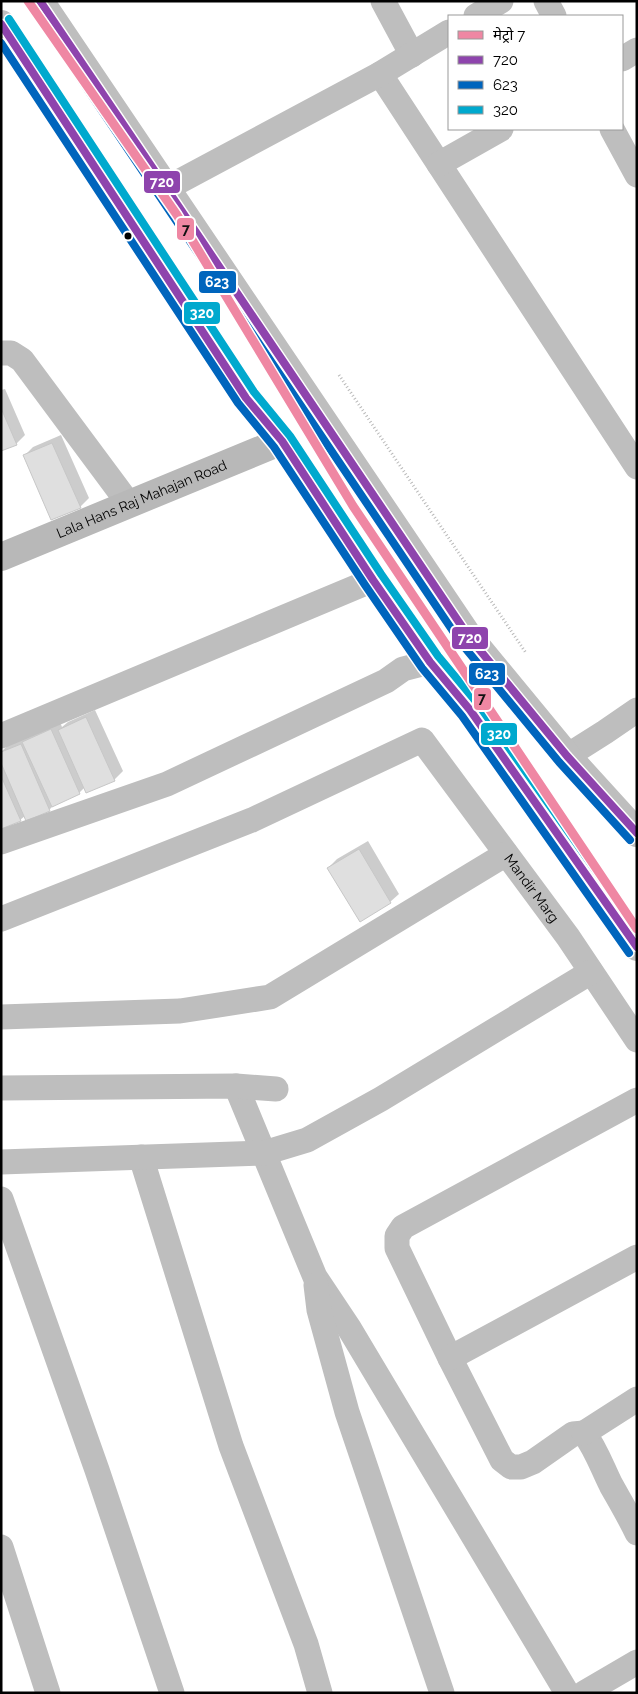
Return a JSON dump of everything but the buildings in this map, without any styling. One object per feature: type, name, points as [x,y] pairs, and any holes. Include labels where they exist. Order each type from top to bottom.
[{"type":"main road","points":[[40,1],[469,638],[567,756],[637,833]]},
{"type":"main road","points":[[1,24],[246,398],[282,440],[373,580],[430,662],[470,710],[637,947]]},
{"type":"street","points":[[383,1],[412,55]]},
{"type":"street","points":[[478,15],[501,1]]},
{"type":"street","points":[[546,1],[553,15]]},
{"type":"street","points":[[167,188],[380,74],[448,33]]},
{"type":"street","points":[[623,58],[637,50]]},
{"type":"street","points":[[380,74],[637,467]]},
{"type":"street","points":[[439,164],[499,130]]},
{"type":"street","points":[[613,130],[637,176]]},
{"type":"street","points":[[5,347],[22,360],[129,504]]},
{"type":"street","name":"Lala Hans Raj Mahajan Road","points":[[1,557],[282,440]]},
{"type":"street","points":[[1,736],[373,580]]},
{"type":"street","points":[[1,842],[167,784],[386,681],[403,669],[430,662]]},
{"type":"street","points":[[567,756],[637,710]]},
{"type":"street","name":"Mandir Marg","points":[[1,919],[252,820],[422,740],[568,937],[637,1040]]},
{"type":"street","points":[[1,1017],[180,1011],[270,996],[506,854]]},
{"type":"street","points":[[1,1162],[264,1153],[307,1140],[381,1099],[590,972]]},
{"type":"street","points":[[236,1086],[315,1277],[349,1328],[567,1693]]},
{"type":"street","points":[[1,1088],[236,1086],[276,1090]]},
{"type":"street","points":[[637,1100],[404,1227],[397,1236],[397,1248],[450,1358],[502,1460],[511,1467],[521,1467],[533,1462],[573,1434],[584,1433],[637,1399]]},
{"type":"street","points":[[141,1158],[231,1446],[306,1644],[320,1693]]},
{"type":"street","points":[[1,1199],[94,1461],[172,1693]]},
{"type":"street","points":[[450,1358],[637,1257]]},
{"type":"street","points":[[315,1277],[319,1310],[348,1412],[442,1693]]},
{"type":"street","points":[[584,1433],[592,1443],[611,1485],[634,1517]]},
{"type":"street","points":[[1,1548],[48,1693]]},
{"type":"street","points":[[584,1693],[637,1662]]},
{"type":"path","points":[[339,376],[526,654]]},
{"type":"metro line","name":"7","points":[[28,1],[177,215],[353,506],[637,929]]},
{"type":"transit line","name":"720","points":[[40,1],[469,637],[567,756],[637,833]]},
{"type":"transit line","name":"623","points":[[32,7],[461,643],[559,762],[630,840]]},
{"type":"transit line","name":"320","points":[[9,19],[254,392],[290,436],[381,574],[438,656],[478,704],[637,929]]},
{"type":"transit line","name":"720","points":[[1,24],[246,398],[282,441],[373,580],[430,662],[470,710],[637,947]]},
{"type":"transit line","name":"623","points":[[1,43],[238,403],[274,447],[422,668],[462,716],[629,953]]}]
